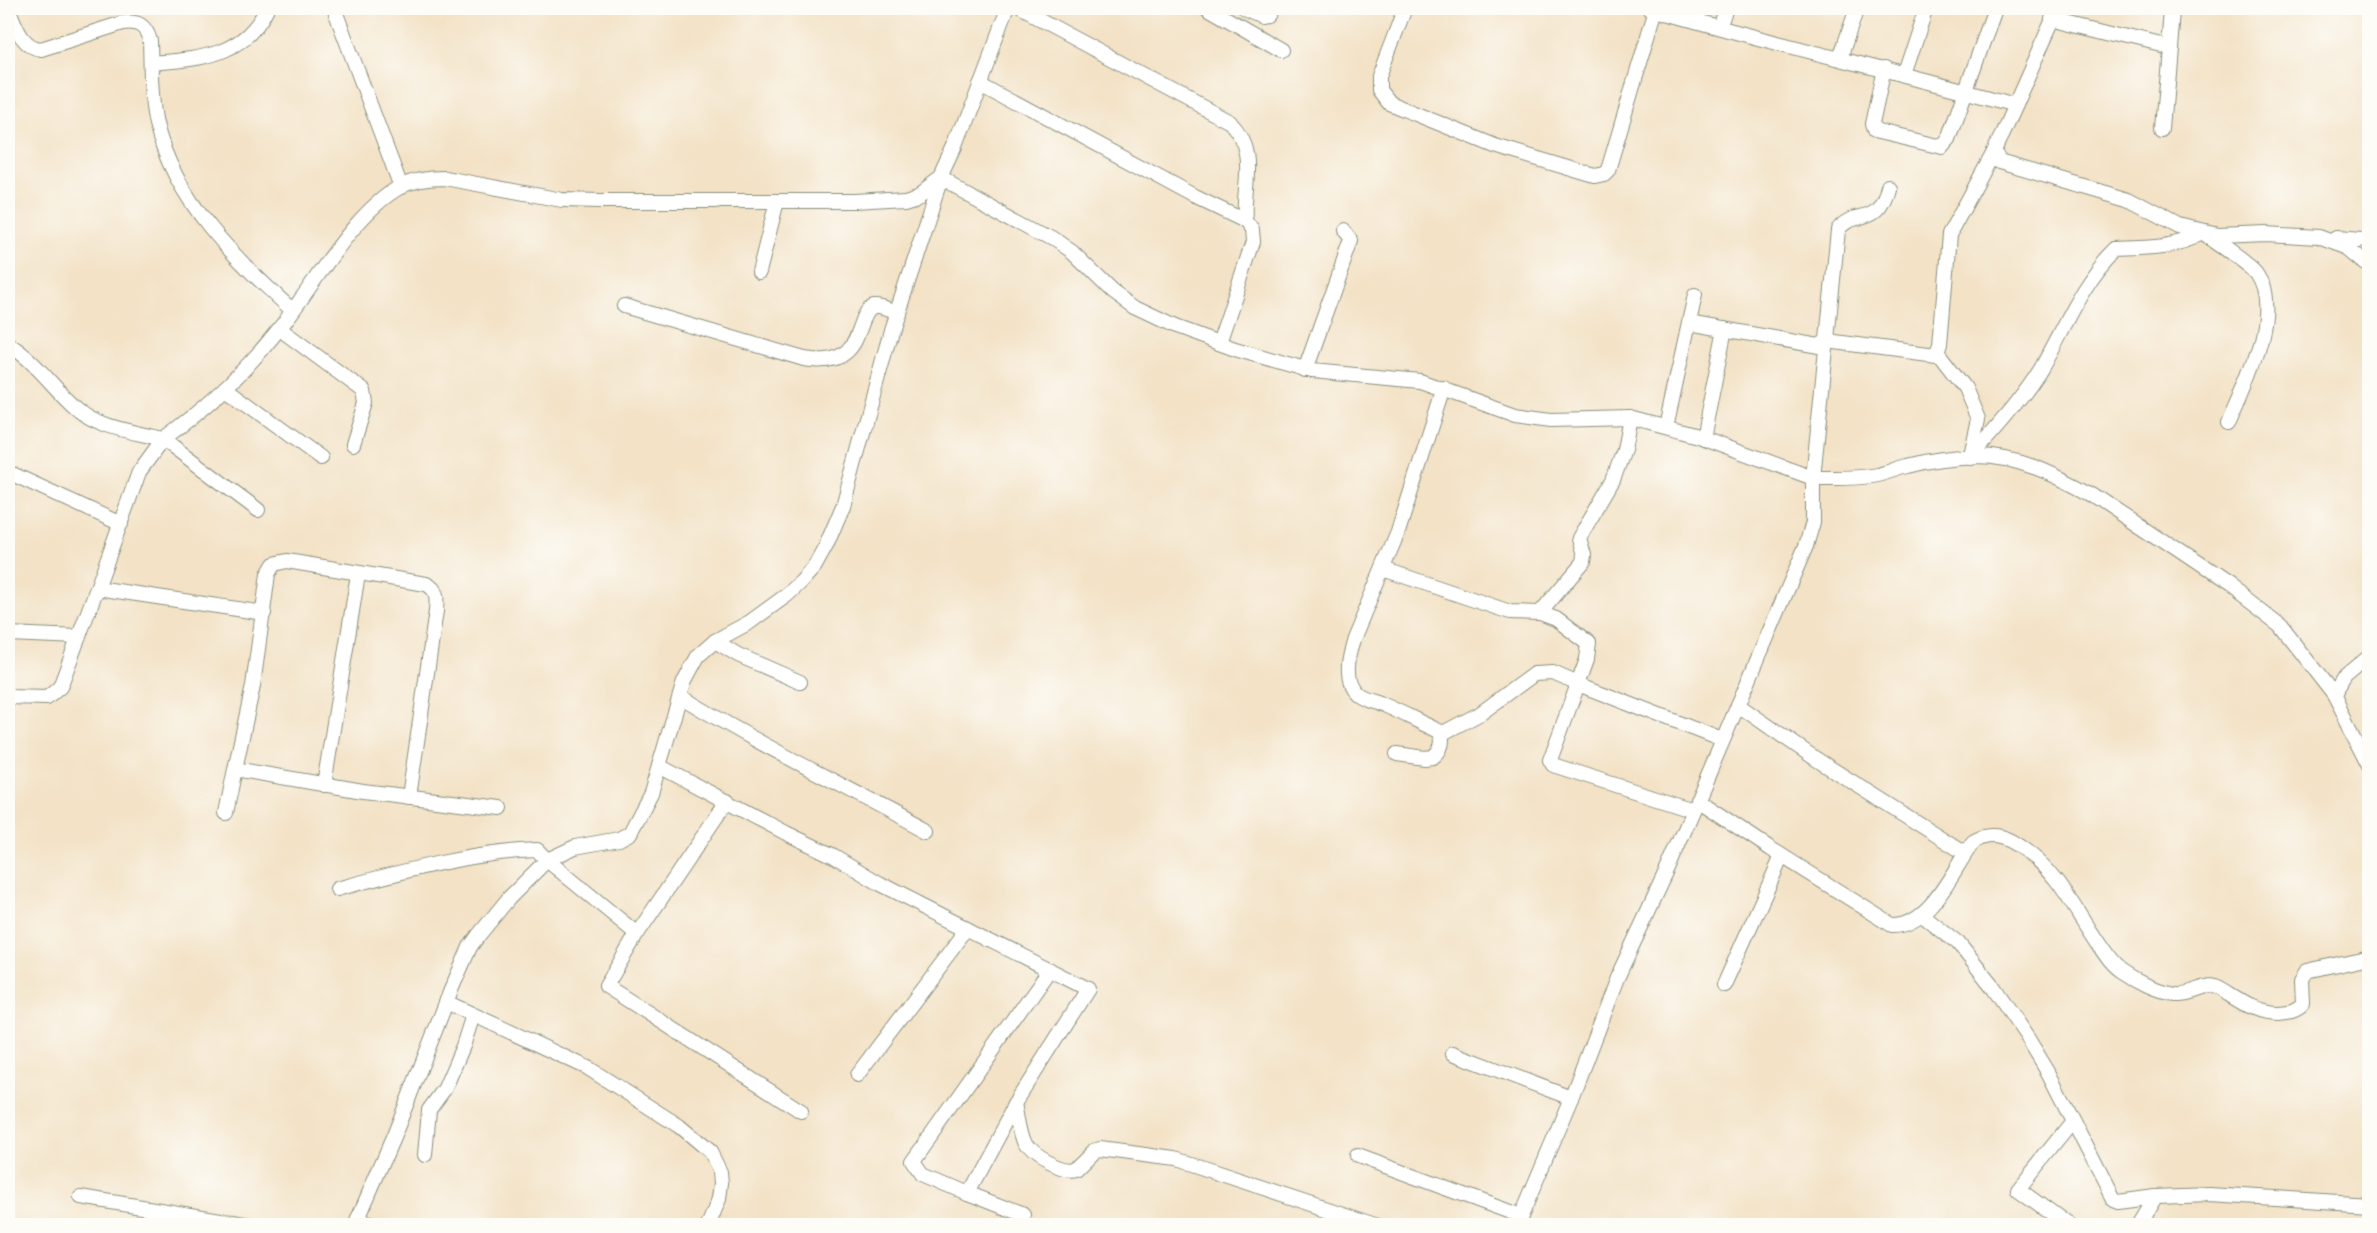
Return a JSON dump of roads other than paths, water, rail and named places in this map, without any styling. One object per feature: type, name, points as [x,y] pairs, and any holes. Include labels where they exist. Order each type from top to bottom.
[{"type":"street","points":[[8,8],[12,28],[32,48],[41,49],[123,23],[133,22],[143,26],[147,32],[156,121],[166,157],[192,203],[226,248],[292,310]]},
{"type":"street","points":[[151,63],[200,58],[232,48],[246,38],[259,24],[267,8]]},
{"type":"street","points":[[334,8],[401,187]]},
{"type":"street","points":[[373,1226],[356,1222],[395,1133],[470,947],[509,898],[547,860],[575,847],[619,840],[630,833],[651,793],[680,696],[689,671],[698,656],[715,641],[769,609],[801,582],[815,566],[843,506],[897,313],[941,177],[955,148],[1008,8]]},
{"type":"street","points":[[1017,8],[1230,122],[1240,135],[1249,162],[1244,209],[1245,220],[1252,231],[1253,242],[1219,343]]},
{"type":"street","points":[[1208,8],[1281,50]]},
{"type":"street","points":[[1244,8],[1262,16],[1267,15],[1271,8]]},
{"type":"street","points":[[1405,8],[1379,76],[1379,90],[1389,103],[1495,146],[1595,176],[1604,174],[1608,170],[1653,8],[2014,105]]},
{"type":"street","points":[[1719,27],[1726,8]]},
{"type":"street","points":[[1839,58],[1857,8]]},
{"type":"street","points":[[1904,75],[1926,8]]},
{"type":"street","points":[[1884,69],[1872,126],[1874,131],[1878,134],[1942,147],[1949,139],[1995,8]]},
{"type":"street","points":[[2162,128],[2172,10]]},
{"type":"street","points":[[1970,457],[1978,419],[1965,388],[1938,353],[1949,234],[1994,152],[2055,13],[2169,48]]},
{"type":"street","points":[[980,81],[1195,197],[1245,220]]},
{"type":"street","points":[[1994,152],[1999,162],[2129,200],[2180,226],[2217,236],[2266,234],[2360,240],[2370,238]]},
{"type":"street","points":[[8,697],[47,698],[60,687],[139,472],[163,439],[186,423],[225,388],[280,329],[344,241],[373,209],[401,187],[428,178],[445,178],[562,200],[854,201],[906,198],[930,188],[941,177]]},
{"type":"street","points":[[941,177],[1052,238],[1072,252],[1113,292],[1135,308],[1154,318],[1219,343],[1305,370],[1419,381],[1515,415],[1551,420],[1630,418],[1703,438],[1813,478],[1851,478],[1909,465],[1970,457],[2011,460],[2044,470],[2102,501],[2228,586],[2280,626],[2334,695],[2370,765]]},
{"type":"street","points":[[1358,1156],[1519,1221],[1571,1098],[1617,978],[1695,805],[1809,538],[1813,522],[1813,478],[1838,231],[1849,222],[1878,210],[1886,197],[1888,186]]},
{"type":"street","points":[[759,272],[777,201]]},
{"type":"street","points":[[1305,370],[1351,242],[1343,231]]},
{"type":"street","points":[[2204,233],[2256,272],[2265,295],[2264,332],[2229,422]]},
{"type":"street","points":[[1970,457],[1993,432],[2041,369],[2072,310],[2100,264],[2116,249],[2164,247],[2189,241],[2204,233]]},
{"type":"street","points":[[2319,237],[2349,248],[2368,264]]},
{"type":"street","points":[[1666,427],[1695,295]]},
{"type":"street","points":[[624,306],[820,362],[832,360],[848,350],[868,312],[872,309],[877,307],[897,313]]},
{"type":"street","points":[[1689,323],[1819,345],[1827,342],[1933,356],[1938,353]]},
{"type":"street","points":[[280,329],[364,391],[366,403],[353,444]]},
{"type":"street","points":[[1703,438],[1725,329]]},
{"type":"street","points":[[8,344],[32,363],[77,409],[89,417],[105,424],[163,439],[258,510]]},
{"type":"street","points":[[225,388],[321,458]]},
{"type":"street","points":[[1441,734],[1391,708],[1360,696],[1353,690],[1348,680],[1347,670],[1353,639],[1383,569],[1428,442],[1444,388]]},
{"type":"street","points":[[1540,613],[1583,562],[1584,555],[1580,538],[1614,480],[1624,450],[1630,418]]},
{"type":"street","points":[[8,472],[120,524]]},
{"type":"street","points":[[226,813],[253,686],[268,574],[274,564],[287,561],[432,586],[437,598],[409,797]]},
{"type":"street","points":[[1383,569],[1510,612],[1540,613],[1556,619],[1589,644],[1587,659],[1550,760],[1553,765],[1695,805],[1892,925],[1903,926],[1922,915],[1936,898],[1965,853],[1978,839],[2003,836],[2012,840],[2051,871],[2102,950],[2119,970],[2168,993],[2177,994],[2204,987],[2214,987],[2254,1010],[2290,1012],[2303,1004],[2302,978],[2307,971],[2370,957]]},
{"type":"street","points":[[324,785],[358,574]]},
{"type":"street","points":[[97,588],[264,613]]},
{"type":"street","points":[[8,634],[80,637]]},
{"type":"street","points":[[715,641],[738,655],[800,682]]},
{"type":"street","points":[[2334,695],[2353,668],[2370,656]]},
{"type":"street","points":[[1441,734],[1481,713],[1534,674],[1553,673],[1722,740]]},
{"type":"street","points":[[680,696],[783,756],[928,831]]},
{"type":"street","points":[[1738,705],[1816,759],[1965,853]]},
{"type":"street","points":[[1397,754],[1434,757],[1441,749],[1441,734]]},
{"type":"street","points":[[659,766],[834,856],[879,883],[1088,989],[1016,1102],[966,1193]]},
{"type":"street","points":[[235,769],[324,785],[501,808]]},
{"type":"street","points":[[726,801],[637,934],[606,986],[801,1111]]},
{"type":"street","points":[[337,890],[434,864],[513,851],[537,850],[637,934]]},
{"type":"street","points":[[1724,985],[1782,856]]},
{"type":"street","points":[[1922,915],[1958,943],[1992,986],[2028,1039],[2113,1198],[2118,1201],[2155,1196],[2210,1194],[2370,1204]]},
{"type":"street","points":[[857,1075],[968,928]]},
{"type":"street","points":[[1023,1215],[923,1174],[914,1161],[1050,969]]},
{"type":"street","points":[[446,1002],[588,1068],[679,1126],[710,1152],[720,1172],[721,1183],[719,1198],[708,1226]]},
{"type":"street","points":[[425,1155],[429,1110],[445,1088],[473,1015]]},
{"type":"street","points":[[1453,1053],[1571,1098]]},
{"type":"street","points":[[1016,1102],[1027,1145],[1042,1158],[1065,1170],[1076,1169],[1094,1151],[1100,1149],[1176,1159],[1378,1226]]},
{"type":"street","points":[[2069,1226],[2018,1189],[2073,1121]]},
{"type":"street","points":[[2137,1226],[2155,1196]]},
{"type":"street","points":[[81,1197],[257,1226]]},
{"type":"street","points":[[2366,1226],[2370,1217]]}]
